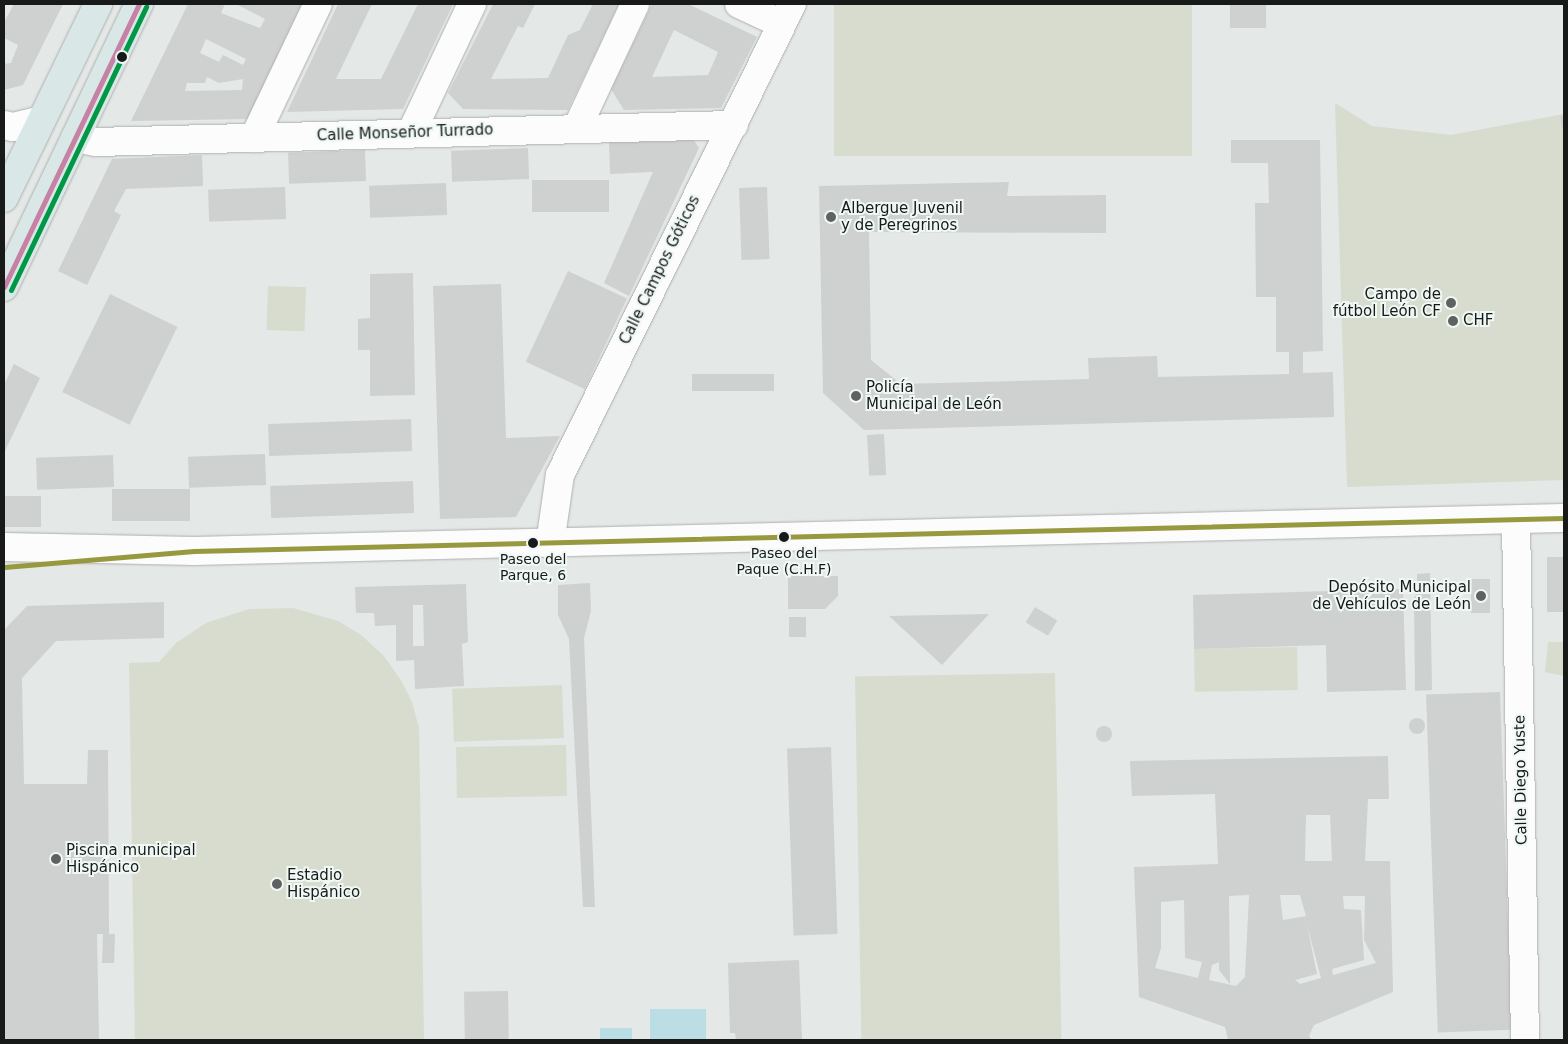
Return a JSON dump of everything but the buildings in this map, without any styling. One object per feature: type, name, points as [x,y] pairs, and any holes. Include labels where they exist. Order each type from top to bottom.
[{"type":"highway","points":[[4,198],[98,4]]},
{"type":"highway","points":[[4,287],[139,4]]},
{"type":"street","points":[[254,138],[318,4]]},
{"type":"street","points":[[411,133],[472,4]]},
{"type":"street","points":[[577,128],[635,4]]},
{"type":"street","points":[[739,4],[787,14]]},
{"type":"street","name":"Calle Campos Góticos","points":[[550,544],[560,475],[641,307],[734,124],[787,14]]},
{"type":"street","points":[[4,125],[13,127],[41,120]]},
{"type":"street","name":"Calle Monseñor Turrado","points":[[76,138],[96,142],[734,124]]},
{"type":"street","points":[[4,547],[194,551],[550,544],[1564,518]]},
{"type":"street","name":"Calle Diego Yuste","points":[[1516,520],[1525,1040]]},
{"type":"street","points":[[4,554],[98,553],[116,549]]},
{"type":"street","points":[[4,567],[194,551]]},
{"type":"shaded area","points":[[834,4],[1192,4],[1192,156],[834,156]]},
{"type":"shaded area","name":"Campo de fútbol León CF","points":[[1335,103],[1372,126],[1451,135],[1564,114],[1564,480],[1347,487]]},
{"type":"shaded area","points":[[268,286],[306,287],[304,331],[266,330]]},
{"type":"shaded area","name":"Estadio Hispánico","points":[[293,608],[338,621],[361,635],[383,655],[401,680],[412,702],[419,728],[424,1040],[135,1040],[129,663],[159,662],[176,643],[206,623],[249,609]]},
{"type":"shaded area","points":[[1548,642],[1564,642],[1564,676],[1545,672]]},
{"type":"shaded area","points":[[1297,647],[1298,690],[1195,692],[1194,649]]},
{"type":"shaded area","points":[[1055,673],[1061,1040],[861,1040],[855,676]]},
{"type":"shaded area","points":[[562,685],[564,738],[454,742],[452,689]]},
{"type":"shaded area","points":[[566,745],[567,796],[457,798],[456,747]]},
{"type":"water","points":[[650,1009],[706,1009],[706,1040],[650,1040]]},
{"type":"water","points":[[600,1028],[632,1028],[632,1040],[600,1040]]},
{"type":"transit line","points":[[4,287],[139,4]]},
{"type":"transit line","points":[[11,290],[146,7]]},
{"type":"transit line","points":[[4,567],[194,551],[1564,518]]},
{"type":"place","name":"Albergue Juvenil y de Peregrinos","points":[[831,217]]},
{"type":"place","name":"Campo de fútbol León CF","points":[[1451,303]]},
{"type":"place","name":"CHF","points":[[1453,321]]},
{"type":"place","name":"Policía Municipal de León","points":[[856,396]]},
{"type":"place","name":"Paseo del Paque (C.H.F)","points":[[784,537]]},
{"type":"place","name":"Paseo del Parque, 6","points":[[533,543]]},
{"type":"place","name":"Depósito Municipal de Vehículos de León","points":[[1481,596]]},
{"type":"place","name":"Piscina municipal Hispánico","points":[[56,859]]},
{"type":"place","name":"Estadio Hispánico","points":[[277,884]]}]
